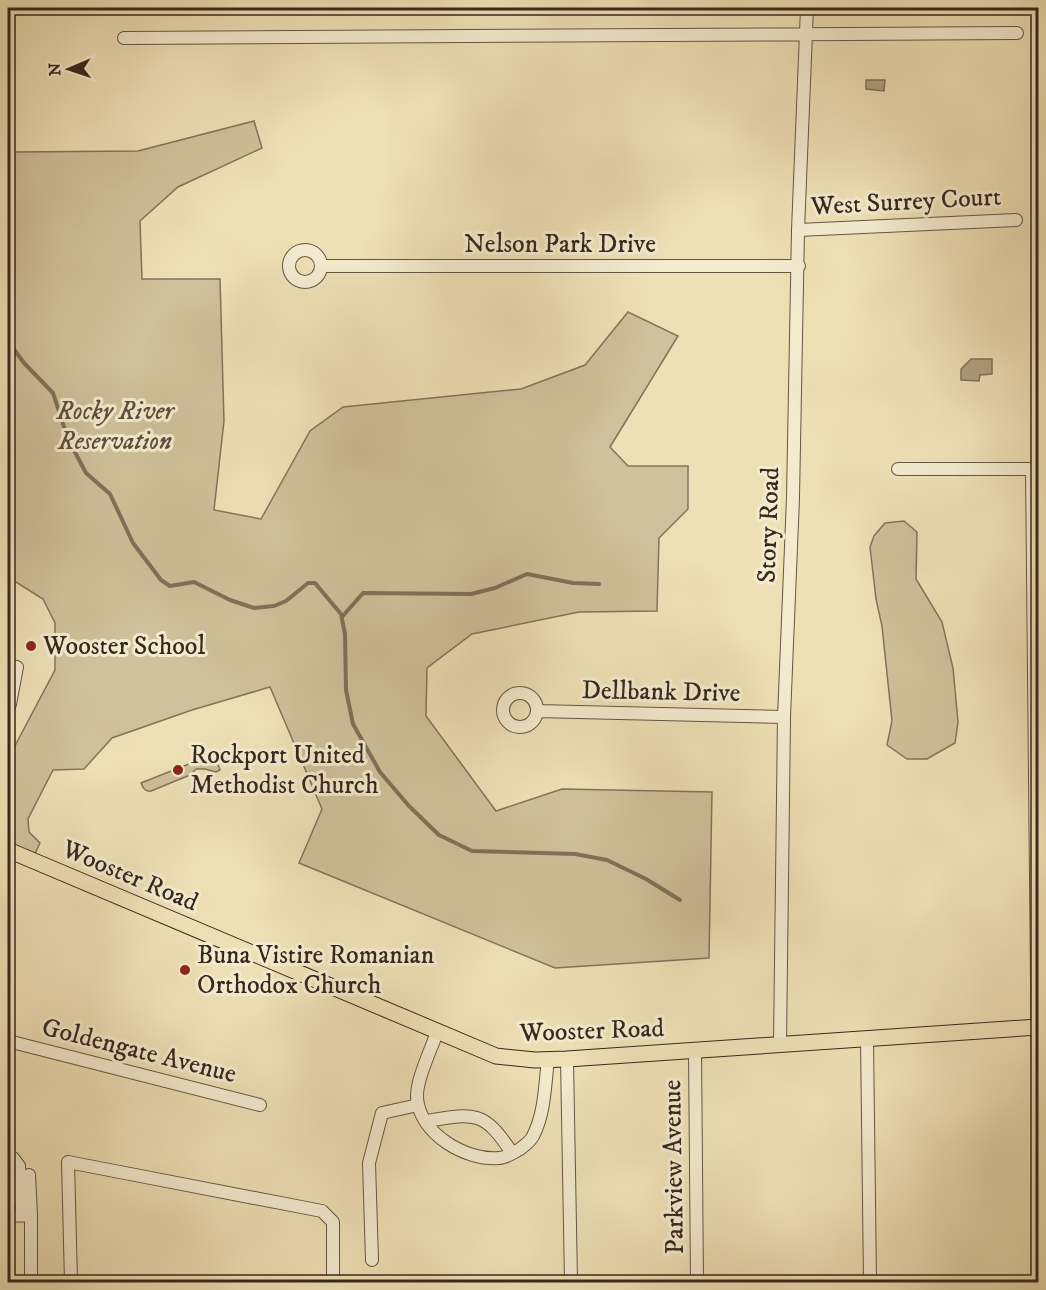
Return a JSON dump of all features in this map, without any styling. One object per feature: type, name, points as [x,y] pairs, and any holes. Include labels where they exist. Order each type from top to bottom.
[{"type":"main road","name":"Wooster Road","points":[[8,850],[496,1056],[567,1059],[1038,1027]]},
{"type":"street","name":"Story Road","points":[[780,1044],[784,717],[793,498],[798,230],[807,8]]},
{"type":"street","points":[[124,38],[1017,33]]},
{"type":"street","name":"West Surrey Court","points":[[798,230],[1016,220]]},
{"type":"street","name":"Nelson Park Drive","points":[[321,266],[799,266]]},
{"type":"street","points":[[898,469],[1035,469],[1038,1084]]},
{"type":"street","points":[[8,665],[17,667],[8,706]]},
{"type":"street","name":"Dellbank Drive","points":[[537,711],[784,717]]},
{"type":"street","points":[[436,1032],[418,1088],[418,1105],[436,1135],[464,1153],[484,1158],[502,1158],[533,1137],[544,1097],[548,1059]]},
{"type":"street","points":[[867,1039],[870,1282]]},
{"type":"street","name":"Goldengate Avenue","points":[[8,1041],[260,1105]]},
{"type":"street","name":"Parkview Avenue","points":[[695,1051],[697,1282]]},
{"type":"street","points":[[567,1059],[571,1282]]},
{"type":"street","points":[[372,1260],[369,1163],[382,1113],[418,1105]]},
{"type":"street","points":[[426,1121],[462,1115],[481,1119],[492,1125],[512,1153]]},
{"type":"street","points":[[8,1156],[20,1166],[32,1282]]},
{"type":"street","points":[[71,1282],[68,1162],[322,1211],[333,1222],[333,1282]]},
{"type":"street","points":[[26,1215],[29,1175]]},
{"type":"street","points":[[8,1216],[26,1215]]},
{"type":"green space","name":"Rocky River Reservation","points":[[254,121],[262,148],[178,187],[140,221],[142,279],[220,279],[224,421],[214,510],[261,519],[310,431],[343,407],[521,389],[585,365],[628,312],[678,336],[610,447],[628,466],[688,466],[688,509],[659,538],[657,611],[579,612],[472,634],[427,668],[426,716],[496,811],[562,789],[712,792],[709,958],[555,968],[299,863],[322,809],[270,687],[192,710],[112,738],[84,769],[53,770],[28,819],[29,832],[40,843],[33,858],[8,846],[8,759],[55,670],[55,623],[43,599],[8,577],[8,148],[13,152],[138,151]]},
{"type":"green space","points":[[904,521],[917,532],[916,579],[942,622],[953,668],[958,722],[955,743],[927,759],[907,759],[887,745],[892,721],[882,626],[876,599],[870,547],[874,536],[885,523]]},
{"type":"green space","points":[[214,754],[220,770],[216,772],[196,769],[190,775],[151,791],[144,789],[141,783]]},
{"type":"shaded area","points":[[866,80],[885,80],[884,91],[866,89]]},
{"type":"shaded area","points":[[971,359],[992,359],[992,374],[980,375],[979,381],[961,380],[961,369]]},
{"type":"waterway","points":[[8,341],[24,363],[53,393],[68,439],[86,473],[110,494],[133,543],[161,580],[170,586],[194,582],[230,600],[254,608],[274,606],[286,601],[308,583],[315,583],[341,614],[345,634],[346,690],[353,724],[380,772],[409,806],[439,835],[472,851],[575,854],[607,860],[646,879],[680,900]]},
{"type":"waterway","points":[[342,617],[363,593],[471,594],[495,588],[527,574],[573,583],[599,584]]},
{"type":"place","name":"Wooster School","points":[[31,646]]},
{"type":"place","name":"Rockport United Methodist Church","points":[[178,770]]},
{"type":"place","name":"Buna Vistire Romanian Orthodox Church","points":[[185,970]]}]
